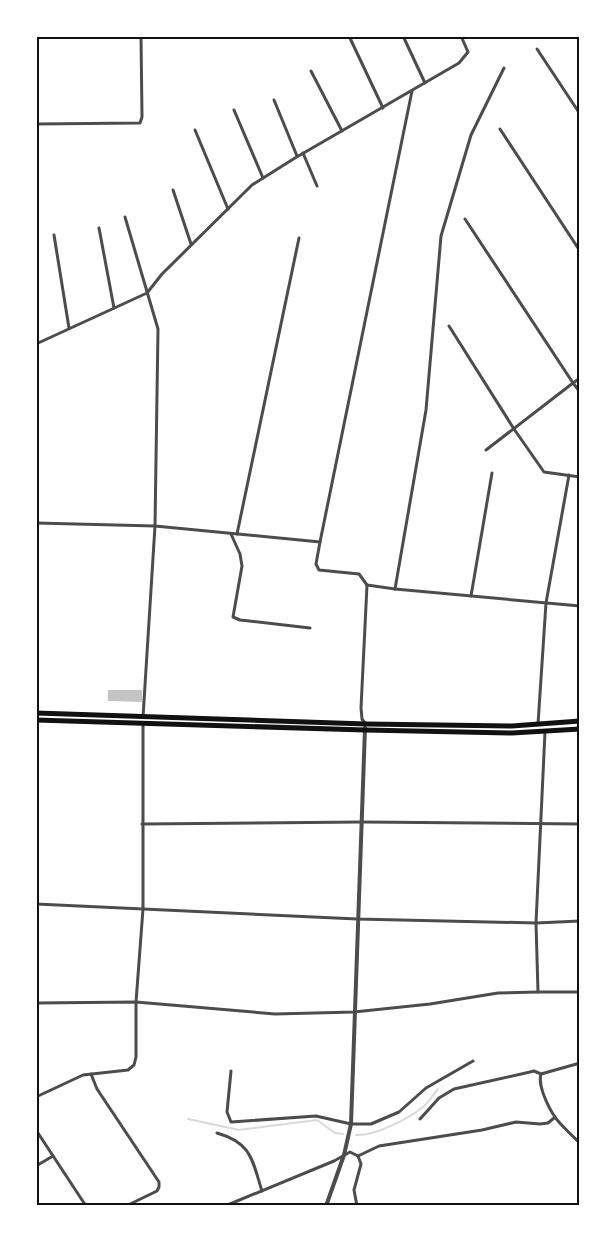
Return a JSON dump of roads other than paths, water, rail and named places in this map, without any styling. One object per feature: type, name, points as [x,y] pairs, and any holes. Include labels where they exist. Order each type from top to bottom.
[{"type":"highway","points":[[36,713],[366,724],[512,726],[580,721]]},
{"type":"highway","points":[[36,720],[365,730],[545,732],[580,729]]},
{"type":"street","points":[[36,124],[140,123],[142,117],[141,36]]},
{"type":"street","points":[[349,36],[383,108]]},
{"type":"street","points":[[403,36],[425,83]]},
{"type":"street","points":[[36,344],[147,293],[162,274],[191,244],[252,185],[303,153],[459,63],[468,52],[460,36]]},
{"type":"street","points":[[537,49],[580,114]]},
{"type":"street","points":[[395,589],[426,410],[441,236],[471,135],[504,68]]},
{"type":"street","points":[[311,71],[342,131]]},
{"type":"street","points":[[326,1206],[344,1155],[351,1124],[366,724],[362,719],[361,708],[367,585],[359,574],[319,570],[316,564],[412,91]]},
{"type":"street","points":[[274,100],[298,156]]},
{"type":"street","points":[[234,110],[263,178]]},
{"type":"street","points":[[500,129],[580,251]]},
{"type":"street","points":[[195,130],[228,208]]},
{"type":"street","points":[[303,153],[317,186]]},
{"type":"street","points":[[173,190],[191,244]]},
{"type":"street","points":[[125,217],[158,330],[155,526],[143,717]]},
{"type":"street","points":[[465,219],[580,392]]},
{"type":"street","points":[[99,228],[114,308]]},
{"type":"street","points":[[54,235],[69,328]]},
{"type":"street","points":[[236,534],[299,238]]},
{"type":"street","points":[[449,326],[514,429],[544,472],[580,478]]},
{"type":"street","points":[[486,450],[580,378]]},
{"type":"street","points":[[471,596],[492,473]]},
{"type":"street","points":[[538,724],[546,603],[569,476]]},
{"type":"street","points":[[36,523],[155,526],[320,542]]},
{"type":"street","points":[[231,533],[240,554],[242,566],[233,617],[240,620],[310,628]]},
{"type":"street","points":[[367,585],[580,606]]},
{"type":"street","points":[[36,1097],[83,1076],[128,1070],[134,1065],[136,1056],[136,1002],[143,909],[143,724]]},
{"type":"street","points":[[538,992],[536,923],[545,732]]},
{"type":"street","points":[[142,824],[362,822],[580,824]]},
{"type":"street","points":[[36,904],[358,919],[536,923],[580,921]]},
{"type":"street","points":[[36,1003],[136,1002],[275,1014],[354,1012],[430,1004],[498,993],[580,992]]},
{"type":"street","points":[[231,1070],[226,1112],[231,1122],[316,1116],[351,1124],[371,1124],[391,1117],[426,1088],[472,1061]]},
{"type":"street","points":[[420,1119],[440,1098],[454,1089],[534,1071],[541,1074],[580,1063]]},
{"type":"street","points":[[91,1074],[97,1090],[159,1182],[160,1187],[157,1191],[126,1206]]},
{"type":"street","points":[[541,1074],[539,1080],[548,1108],[554,1118],[580,1143]]},
{"type":"street","points":[[358,1156],[378,1146],[482,1130],[516,1122],[548,1123],[554,1118]]},
{"type":"street","points":[[36,1130],[86,1206]]},
{"type":"street","points":[[217,1133],[232,1137],[244,1146],[250,1154],[262,1191]]},
{"type":"street","points":[[226,1206],[350,1152],[358,1156],[361,1164],[354,1190],[357,1206]]},
{"type":"street","points":[[36,1166],[53,1156]]},
{"type":"waterway","points":[[356,1135],[364,1135],[382,1130],[409,1117],[425,1105],[438,1089]]},
{"type":"waterway","points":[[188,1119],[239,1130],[317,1120],[335,1133],[343,1134]]}]
